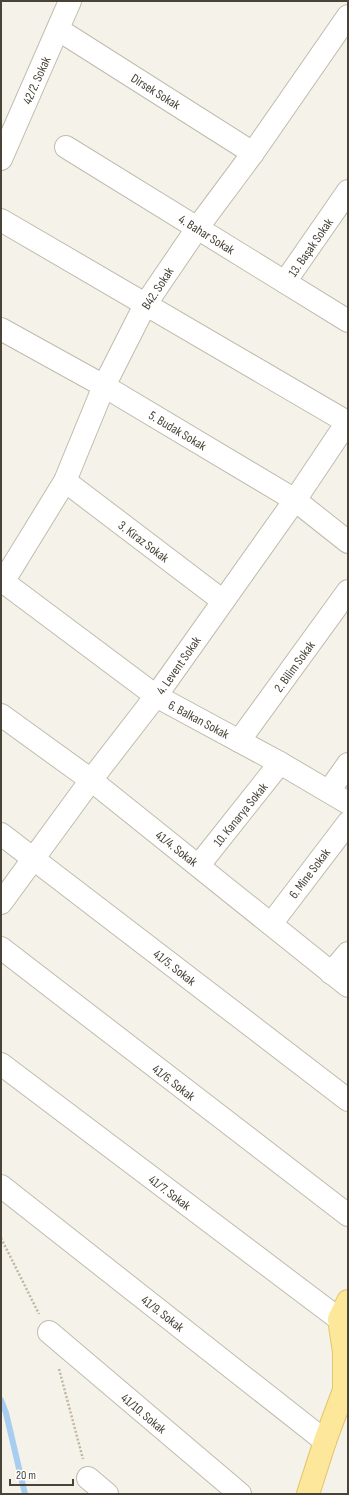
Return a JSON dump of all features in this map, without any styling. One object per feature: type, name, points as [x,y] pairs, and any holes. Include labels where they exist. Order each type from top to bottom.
[{"type":"main road","points":[[308,1494],[325,1441],[344,1390],[346,1352],[344,1310]]},
{"type":"street","name":"42/2. Sokak","points":[[1,159],[70,1]]},
{"type":"street","name":"B42. Sokak","points":[[2,581],[65,481],[104,386],[145,305],[198,227],[253,153],[348,16]]},
{"type":"street","name":"Dirsek Sokak","points":[[58,30],[253,153]]},
{"type":"street","name":"4. Bahar Sokak","points":[[66,147],[198,227],[348,321]]},
{"type":"street","name":"13. Başak Sokak","points":[[285,282],[348,191]]},
{"type":"street","points":[[1,220],[348,422]]},
{"type":"street","name":"5. Budak Sokak","points":[[1,329],[104,386],[295,500],[348,542]]},
{"type":"street","name":"4. Levent Sokak","points":[[1,904],[91,780],[156,696],[295,500],[348,422]]},
{"type":"street","name":"3. Kiraz Sokak","points":[[65,481],[222,601]]},
{"type":"street","name":"6. Balkan Sokak","points":[[2,581],[156,696],[280,763],[348,802]]},
{"type":"street","name":"2. Bilim Sokak","points":[[239,741],[348,591]]},
{"type":"street","name":"41/4. Sokak","points":[[1,715],[91,780],[199,865],[340,980]]},
{"type":"street","name":"10. Kanarya Sokak","points":[[199,865],[280,763]]},
{"type":"street","points":[[329,791],[348,764]]},
{"type":"street","name":"6. Mine Sokak","points":[[271,924],[348,822]]},
{"type":"street","name":"41/5. Sokak","points":[[1,834],[348,1100]]},
{"type":"street","name":"41/6. Sokak","points":[[1,948],[348,1215]]},
{"type":"street","points":[[340,980],[348,953]]},
{"type":"street","name":"41/7. Sokak","points":[[1,1064],[344,1310]]},
{"type":"street","name":"41/9. Sokak","points":[[1,1186],[325,1441]]},
{"type":"street","name":"41/10. Sokak","points":[[48,1332],[240,1494]]},
{"type":"street","points":[[88,1478],[107,1494]]},
{"type":"waterway","points":[[1,1400],[6,1413],[25,1494]]}]
